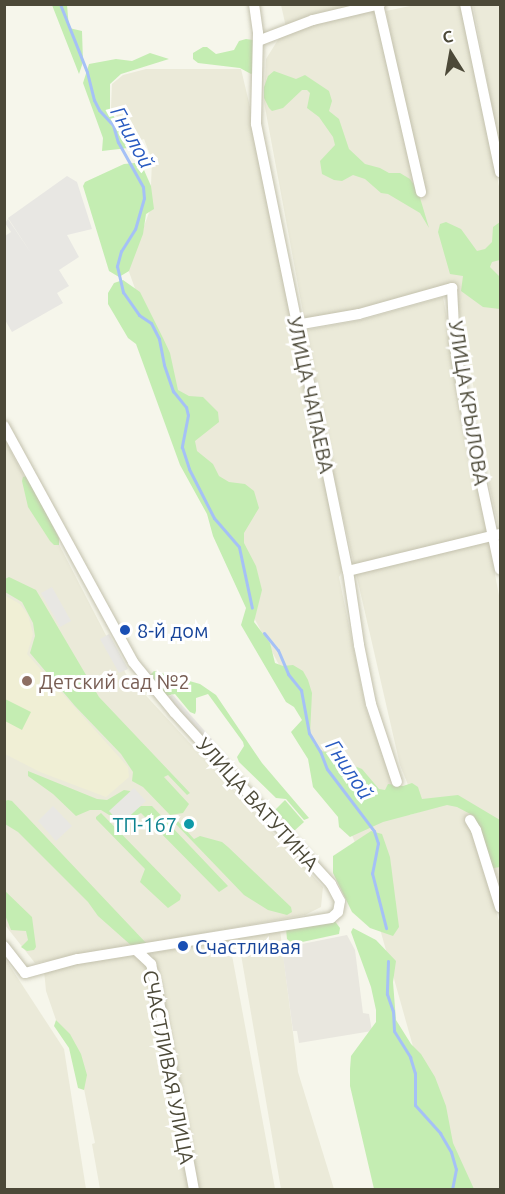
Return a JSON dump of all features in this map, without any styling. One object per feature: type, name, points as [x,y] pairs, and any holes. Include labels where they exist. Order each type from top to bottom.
[{"type":"street","name":"УЛИЦА ЧАПАЕВА","points":[[254,4],[258,41],[256,124],[348,571],[371,704],[397,782]]},
{"type":"street","points":[[465,4],[501,172]]},
{"type":"street","points":[[258,41],[322,17],[379,5],[421,192]]},
{"type":"street","name":"УЛИЦА КРЫЛОВА","points":[[296,325],[359,314],[452,288],[455,347],[496,534],[501,569]]},
{"type":"street","name":"УЛИЦА ВАТУТИНА","points":[[4,426],[133,662],[174,712],[339,895],[338,912],[331,918],[77,958],[25,973],[4,946]]},
{"type":"street","points":[[348,571],[496,534]]},
{"type":"street","points":[[470,820],[476,830],[501,907]]},
{"type":"street","name":"СЧАСТЛИВАЯ УЛИЦА","points":[[136,950],[151,964],[194,1190]]},
{"type":"shaded area","points":[[281,5],[373,5],[404,101],[386,11],[415,5],[461,5],[500,191],[500,534],[455,291],[305,323],[264,102],[266,59],[286,27]]},
{"type":"shaded area","points":[[473,5],[500,5],[500,150]]},
{"type":"shaded area","points":[[146,69],[241,69],[259,145],[342,571],[339,577],[366,709],[385,762],[410,815],[419,812],[400,765],[333,473],[306,330],[361,320],[443,297],[500,601],[500,885],[475,816],[467,819],[500,924],[500,1189],[453,1189],[357,847],[306,730],[304,712],[251,612],[128,269],[150,210],[152,160],[144,139],[135,142],[111,108],[112,84],[123,75]]},
{"type":"shaded area","points":[[67,176],[77,182],[92,229],[67,235],[79,257],[59,270],[69,286],[57,293],[63,303],[12,332],[5,320],[5,236],[11,232],[5,223],[8,219],[31,253],[8,218]]},
{"type":"shaded area","points":[[4,438],[126,674],[323,887],[321,907],[305,915],[35,963],[5,925]]},
{"type":"shaded area","points":[[52,587],[71,621],[60,627],[41,593]]},
{"type":"shaded area","name":"Детский сад №2","points":[[4,595],[20,604],[28,615],[33,634],[27,654],[128,767],[129,777],[106,797],[40,772],[5,754]]},
{"type":"shaded area","points":[[109,634],[128,669],[119,673],[100,639]]},
{"type":"shaded area","points":[[172,694],[234,764],[228,770],[166,700]]},
{"type":"shaded area","points":[[134,788],[146,801],[121,824],[109,811]]},
{"type":"shaded area","points":[[53,806],[72,826],[56,841],[38,821]]},
{"type":"shaded area","points":[[280,930],[298,1072],[334,1189],[281,1189],[238,937]]},
{"type":"shaded area","points":[[347,935],[355,950],[363,1013],[369,1014],[372,1031],[299,1043],[297,1031],[293,1031],[282,948]]},
{"type":"shaded area","points":[[229,939],[275,1189],[198,1189],[170,1034],[152,953]]},
{"type":"shaded area","points":[[135,952],[146,962],[189,1189],[100,1189],[92,1144],[95,1143],[75,1045],[56,1020],[46,991],[44,970]]},
{"type":"shaded area","points":[[4,957],[64,1049],[86,1189],[5,1189]]},
{"type":"green space","points":[[52,5],[67,5],[69,28],[82,31],[83,62],[79,74]]},
{"type":"green space","points":[[253,40],[255,72],[251,74],[240,68],[198,63],[193,59],[193,53],[203,47],[207,47],[216,54],[234,50],[239,41]]},
{"type":"green space","points":[[150,53],[169,59],[121,74],[110,84],[110,110],[131,145],[128,148],[102,151],[103,138],[83,83],[89,64],[116,59],[132,61]]},
{"type":"green space","points":[[274,71],[296,79],[305,75],[329,91],[332,101],[329,111],[339,119],[349,149],[365,164],[389,173],[400,173],[410,179],[418,191],[429,228],[420,213],[388,194],[381,193],[365,179],[353,175],[342,181],[322,174],[320,161],[335,145],[333,137],[319,117],[307,108],[310,93],[307,90],[302,90],[283,108],[272,111],[269,108],[264,98],[264,87],[268,76]]},
{"type":"green space","points":[[135,163],[144,170],[151,186],[154,209],[146,214],[143,234],[129,271],[119,277],[109,271],[83,186],[85,182],[124,164]]},
{"type":"green space","points":[[446,222],[461,229],[477,251],[485,249],[492,242],[493,227],[500,222],[500,260],[492,262],[490,267],[500,277],[500,309],[483,307],[461,291],[463,276],[450,274],[438,232],[440,224]]},
{"type":"green space","points":[[123,280],[140,292],[163,338],[170,353],[178,390],[189,396],[203,397],[218,412],[219,422],[195,441],[197,451],[213,464],[219,476],[229,482],[245,484],[254,491],[259,508],[244,533],[244,543],[256,566],[262,590],[254,622],[270,643],[275,663],[283,666],[293,665],[303,671],[308,680],[312,693],[310,734],[314,744],[321,751],[332,753],[342,761],[362,769],[379,789],[385,790],[388,784],[403,786],[412,783],[418,787],[422,799],[458,795],[500,820],[500,867],[491,866],[474,816],[457,807],[447,805],[383,822],[350,837],[339,827],[338,817],[313,787],[308,759],[291,732],[302,720],[294,707],[286,702],[241,625],[246,608],[213,536],[207,514],[180,465],[136,344],[128,338],[108,304],[108,293],[114,283]]},
{"type":"green space","points":[[27,476],[59,538],[59,545],[54,545],[50,541],[28,507],[22,481],[23,477]]},
{"type":"green space","points":[[9,577],[36,590],[99,697],[190,793],[187,795],[168,775],[164,777],[189,804],[183,813],[170,815],[143,787],[132,781],[133,772],[121,754],[75,706],[30,653],[35,636],[33,623],[22,602],[5,592],[5,579]]},
{"type":"green space","points":[[154,671],[200,684],[216,695],[262,763],[309,818],[304,820],[286,799],[276,798],[239,762],[237,757],[244,746],[243,742],[208,694],[196,698],[195,714],[190,712],[175,694],[166,696],[148,677]]},
{"type":"green space","points":[[5,699],[31,712],[22,730],[5,721]]},
{"type":"green space","points":[[28,771],[97,799],[107,800],[124,790],[130,791],[137,798],[127,814],[141,806],[152,806],[228,886],[219,892],[141,813],[127,820],[114,818],[101,810],[90,810],[76,816],[53,794],[28,776]]},
{"type":"green space","points":[[285,800],[304,822],[294,831],[275,810]]},
{"type":"green space","points":[[5,801],[12,801],[147,944],[133,947],[98,916],[88,902],[18,832],[5,824]]},
{"type":"green space","points":[[101,813],[181,895],[180,900],[168,908],[140,882],[145,869],[96,819]]},
{"type":"green space","points":[[174,817],[194,839],[200,836],[222,842],[291,907],[292,912],[287,915],[268,910],[244,895],[171,819]]},
{"type":"green space","points":[[371,831],[382,834],[390,857],[399,927],[393,936],[370,928],[352,912],[333,873],[333,856]]},
{"type":"green space","points":[[4,890],[32,917],[36,947],[34,950],[27,951],[21,947],[28,940],[26,931],[11,930],[5,915]]},
{"type":"green space","points":[[334,920],[340,928],[339,934],[293,944],[287,939],[286,929]]},
{"type":"green space","points":[[353,928],[376,940],[396,961],[393,982],[396,1020],[435,1077],[446,1106],[453,1143],[474,1189],[374,1189],[350,1086],[350,1069],[351,1056],[376,1022],[376,1010],[371,987],[351,932]]},
{"type":"green space","points":[[56,1020],[70,1034],[81,1054],[87,1075],[84,1090],[78,1088],[69,1048],[54,1026]]},
{"type":"waterway","name":"Гнилой","points":[[60,4],[87,72],[94,100],[99,110],[113,125],[118,142],[143,187],[144,198],[135,229],[121,251],[117,266],[123,292],[139,315],[151,323],[159,339],[164,365],[173,391],[186,407],[188,415],[182,447],[189,469],[214,518],[239,547],[252,608]]},
{"type":"waterway","name":"Гнилой","points":[[264,633],[278,650],[288,674],[301,690],[309,733],[327,769],[374,831],[378,843],[372,873],[386,928]]},
{"type":"waterway","name":"Гнилой","points":[[388,961],[387,994],[393,1011],[394,1031],[410,1057],[415,1073],[415,1105],[440,1133],[451,1152],[456,1169],[452,1190]]},
{"type":"place","name":"8-й дом","points":[[125,630]]},
{"type":"place","name":"Детский сад №2","points":[[27,681]]},
{"type":"place","name":"ТП-167","points":[[189,824]]},
{"type":"place","name":"Счастливая","points":[[183,946]]}]
